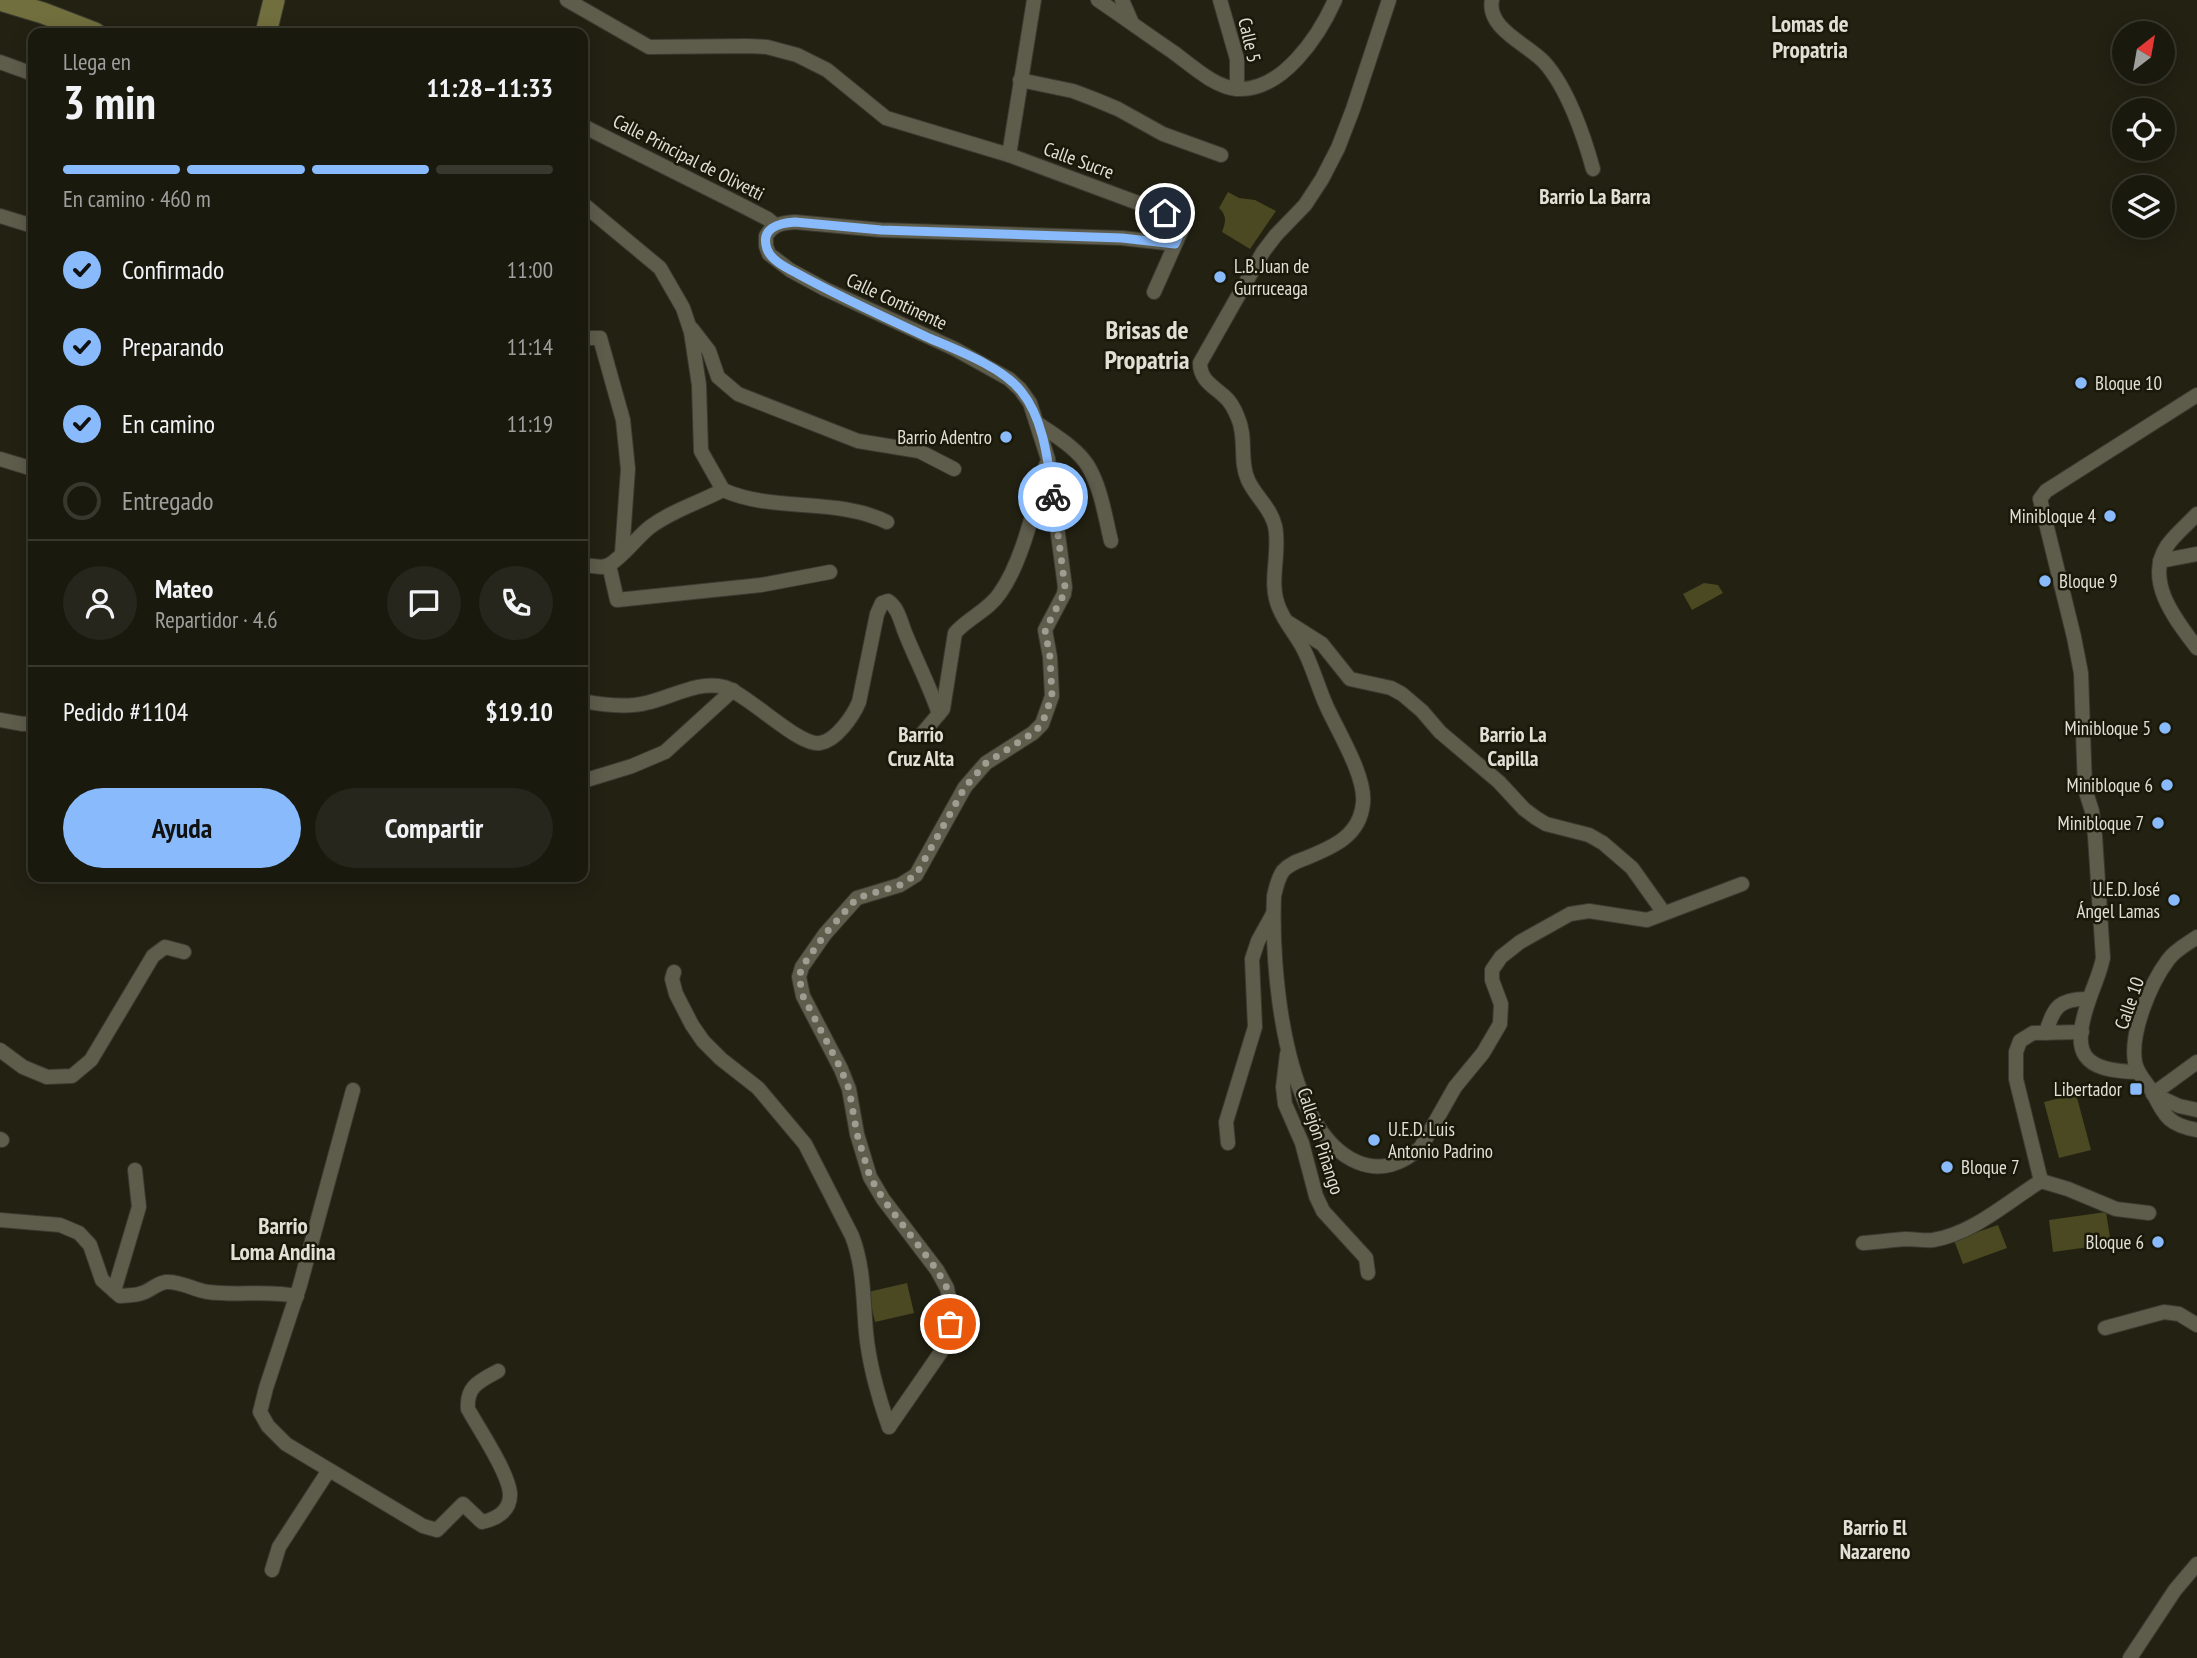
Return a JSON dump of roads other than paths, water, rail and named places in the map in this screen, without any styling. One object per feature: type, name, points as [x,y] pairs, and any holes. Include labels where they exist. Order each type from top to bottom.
[{"type":"main road","points":[[0,0],[20,3],[83,28]]},
{"type":"main road","points":[[268,28],[274,0]]},
{"type":"street","points":[[567,0],[649,47],[767,47],[797,55],[827,70],[886,118],[1009,155],[1034,0]]},
{"type":"street","points":[[1098,0],[1210,77],[1237,89],[1259,86],[1273,80],[1292,65],[1320,27],[1335,0]]},
{"type":"street","points":[[1122,0],[1132,23]]},
{"type":"street","name":"Calle 5","points":[[1220,0],[1237,59],[1237,89]]},
{"type":"street","points":[[1389,0],[1338,149],[1305,205],[1263,252],[1200,363],[1204,377],[1225,396],[1239,420],[1243,432],[1247,478],[1275,524],[1274,593],[1285,620],[1304,649],[1359,775],[1364,802],[1349,836],[1330,848],[1293,863],[1284,870],[1278,881],[1273,914],[1277,983],[1293,1071],[1306,1106],[1342,1153],[1366,1166],[1381,1168],[1397,1163],[1421,1147],[1455,1087],[1495,1035],[1500,1024],[1501,1004],[1492,980],[1492,970],[1502,957],[1520,942],[1550,924],[1578,912],[1589,911],[1647,920],[1742,884]]},
{"type":"street","points":[[1492,0],[1494,20],[1529,47],[1556,78],[1593,169]]},
{"type":"street","points":[[0,62],[28,72]]},
{"type":"street","points":[[1020,80],[1083,95],[1118,109],[1163,134],[1221,155]]},
{"type":"street","name":"Calle Principal de Olivetti","points":[[588,129],[741,205],[775,225]]},
{"type":"street","name":"Calle Sucre","points":[[1009,155],[1134,200],[1175,218],[1182,229],[1175,244]]},
{"type":"street","points":[[588,208],[660,268],[683,308],[689,326],[699,385],[701,451],[723,490],[743,499],[853,511],[887,522]]},
{"type":"street","points":[[0,216],[28,224]]},
{"type":"street","points":[[775,225],[795,222],[881,230],[1122,238],[1175,244],[1154,292]]},
{"type":"street","name":"Calle Continente","points":[[674,972],[671,979],[692,1025],[721,1059],[758,1088],[805,1144],[852,1236],[858,1251],[873,1377],[890,1427],[943,1349],[950,1324],[947,1288],[870,1177],[857,1134],[849,1089],[803,996],[799,977],[802,967],[825,934],[857,898],[900,885],[916,875],[965,787],[986,763],[1033,733],[1042,724],[1052,696],[1050,657],[1045,630],[1065,587],[1048,459],[1030,403],[1020,389],[1009,379],[955,349],[825,289],[777,261],[769,254],[766,246],[766,236],[775,225]]},
{"type":"street","points":[[689,326],[709,351],[718,377],[738,394],[858,441],[919,451],[954,469]]},
{"type":"street","points":[[588,338],[600,338],[623,420],[628,469],[622,553]]},
{"type":"street","points":[[2197,395],[2046,491],[2040,499],[2081,673],[2085,789],[2092,811],[2095,836],[2103,958],[2089,999],[2082,1032],[2083,1055],[2088,1061],[2114,1072],[2138,1072],[2165,1116],[2174,1124],[2197,1130]]},
{"type":"street","points":[[1037,423],[1074,450],[1087,465],[1096,483],[1111,541]]},
{"type":"street","points":[[0,459],[28,467]]},
{"type":"street","points":[[922,734],[943,709],[955,633],[999,595],[1006,584],[1026,532],[1048,459]]},
{"type":"street","points":[[588,566],[610,565],[660,520],[678,509],[723,490]]},
{"type":"street","points":[[2197,514],[2174,537],[2160,561],[2160,586],[2168,604],[2197,648]]},
{"type":"street","points":[[2160,561],[2197,554]]},
{"type":"street","points":[[610,565],[617,600],[761,584],[830,572]]},
{"type":"street","points":[[588,702],[600,705],[644,704],[716,685],[733,690],[810,742],[828,740],[845,726],[859,702],[877,614],[882,603],[888,601],[895,607],[928,681],[939,714]]},
{"type":"street","points":[[1285,620],[1322,644],[1350,679],[1391,688],[1402,694],[1536,818],[1546,824],[1589,835],[1603,843],[1632,868],[1664,913]]},
{"type":"street","points":[[588,779],[665,752],[733,690]]},
{"type":"street","points":[[0,720],[28,724]]},
{"type":"street","points":[[1228,1143],[1226,1122],[1255,1027],[1251,959],[1273,914]]},
{"type":"street","name":"Calle 10","points":[[2138,1072],[2135,1047],[2143,1010],[2168,960],[2197,937]]},
{"type":"street","points":[[0,1050],[23,1067],[47,1077],[72,1076],[91,1060],[153,956],[165,947],[184,952]]},
{"type":"street","points":[[2046,1033],[2050,1017],[2059,1005],[2068,1000],[2089,999]]},
{"type":"street","points":[[2041,1181],[2016,1079],[2016,1052],[2021,1041],[2033,1033],[2082,1032]]},
{"type":"street","name":"Callejón Piñango","points":[[1288,1046],[1283,1087],[1285,1104],[1302,1143],[1316,1196],[1323,1211],[1366,1258],[1368,1273]]},
{"type":"street","points":[[2153,1094],[2197,1062]]},
{"type":"street","points":[[353,1090],[297,1296],[260,1412],[268,1426],[286,1444],[423,1526],[437,1530],[463,1504],[482,1522],[496,1519],[505,1509],[510,1495],[504,1475],[468,1409],[467,1397],[475,1384],[498,1371]]},
{"type":"street","points":[[2153,1094],[2179,1106],[2197,1110]]},
{"type":"street","points":[[114,1291],[139,1207],[135,1170]]},
{"type":"street","points":[[1863,1243],[1931,1240],[1952,1235],[1995,1213],[2014,1197],[2041,1181],[2116,1209],[2150,1213]]},
{"type":"street","points":[[0,1220],[60,1225],[79,1233],[90,1245],[102,1280],[120,1296],[142,1293],[162,1282],[180,1282],[207,1292],[238,1295],[280,1292],[297,1296]]},
{"type":"street","points":[[2105,1328],[2164,1312],[2179,1314],[2197,1325]]},
{"type":"street","points":[[272,1570],[279,1547],[329,1470]]},
{"type":"street","points":[[2130,1658],[2175,1590],[2197,1564]]},
{"type":"place","name":"L.B. Juan de Gurruceaga","points":[[1220,277]]},
{"type":"place","name":"Bloque 10","points":[[2081,383]]},
{"type":"place","name":"Barrio Adentro","points":[[1006,437]]},
{"type":"place","name":"Minibloque 4","points":[[2110,516]]},
{"type":"place","name":"Bloque 9","points":[[2045,581]]},
{"type":"place","name":"Minibloque 5","points":[[2165,728]]},
{"type":"place","name":"Minibloque 6","points":[[2167,785]]},
{"type":"place","name":"Minibloque 7","points":[[2158,823]]},
{"type":"place","name":"U.E.D. José Ángel Lamas","points":[[2174,900]]},
{"type":"place","name":"Libertador","points":[[2136,1089]]},
{"type":"place","name":"U.E.D. Luis Antonio Padrino","points":[[1374,1140]]},
{"type":"place","name":"Bloque 7","points":[[1947,1167]]},
{"type":"place","name":"Bloque 6","points":[[2158,1242]]},
{"type":"district","name":"Lomas de Propatria","points":[[1810,36]]},
{"type":"district","name":"Barrio La Barra","points":[[1595,196]]},
{"type":"district","name":"Brisas de Propatria","points":[[1147,344]]},
{"type":"district","name":"Barrio Cruz Alta","points":[[921,746]]},
{"type":"district","name":"Barrio La Capilla","points":[[1513,746]]},
{"type":"district","name":"Barrio Loma Andina","points":[[283,1238]]},
{"type":"district","name":"Barrio El Nazareno","points":[[1875,1539]]}]
